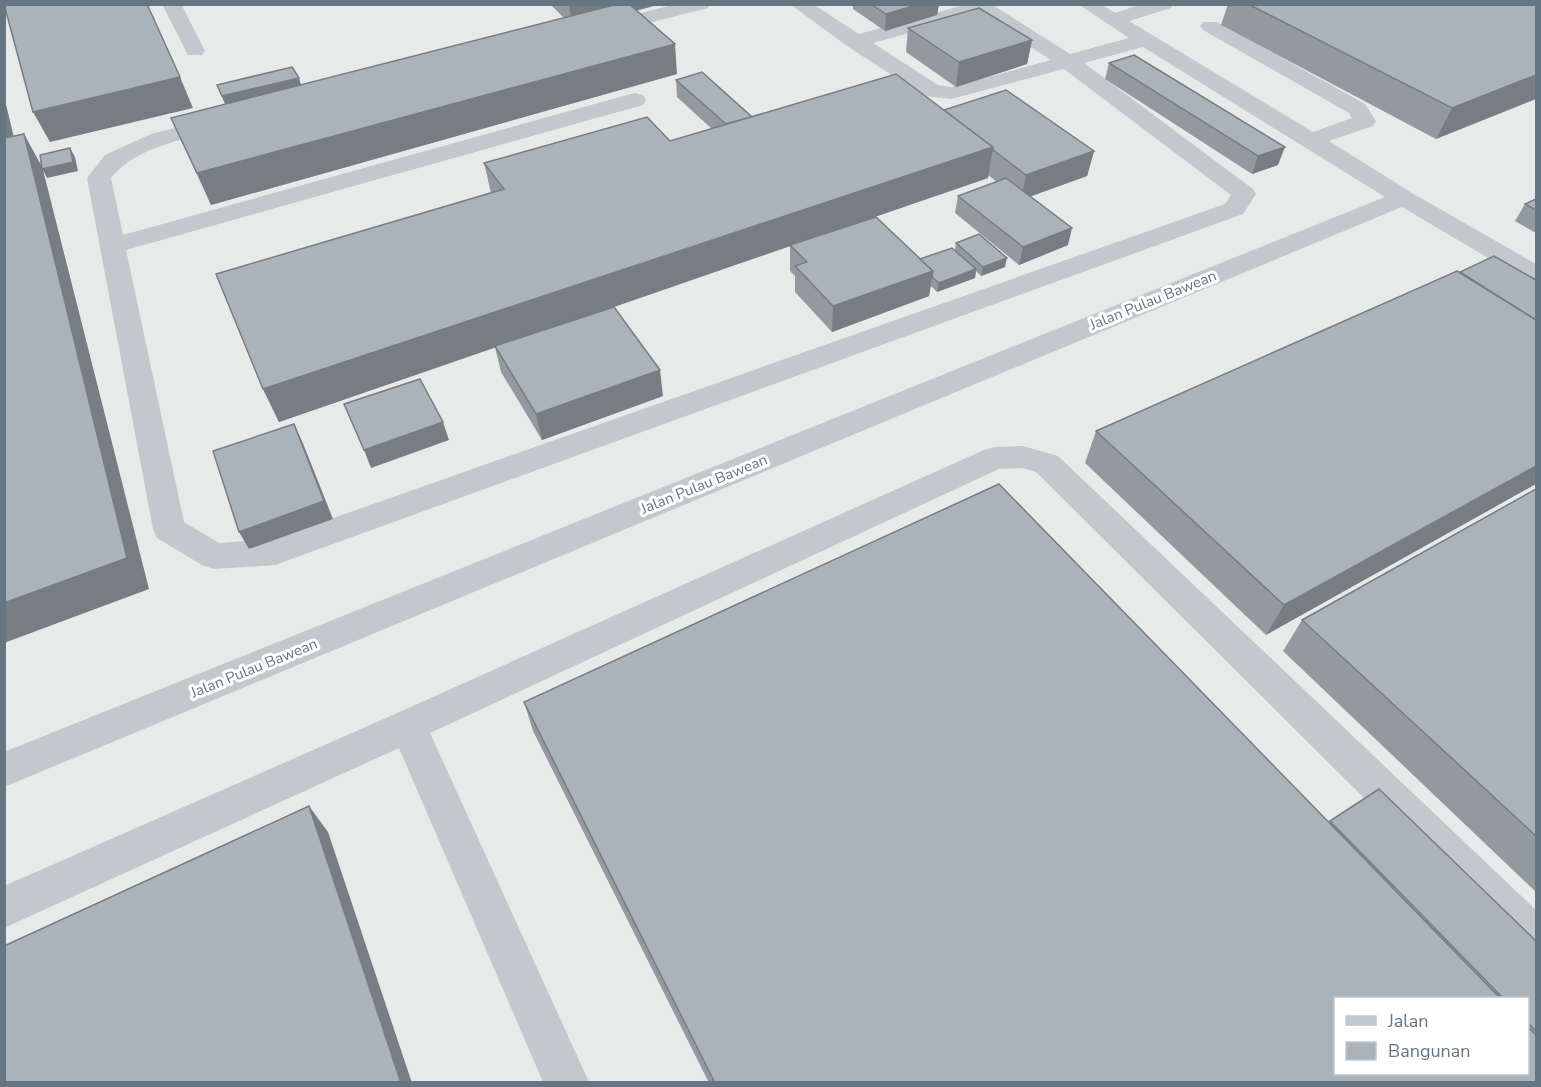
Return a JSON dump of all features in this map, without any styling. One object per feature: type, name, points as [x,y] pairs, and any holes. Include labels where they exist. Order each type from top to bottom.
[{"type":"street","points":[[171,4],[195,51]]},
{"type":"street","points":[[574,36],[701,4]]},
{"type":"street","points":[[805,9],[841,4]]},
{"type":"street","points":[[1086,4],[1403,198],[1534,272]]},
{"type":"street","points":[[1112,20],[1164,4]]},
{"type":"street","points":[[240,119],[159,139],[113,160],[99,178],[169,529],[214,556],[275,552],[1234,209],[1244,194],[1227,179],[1067,62],[979,6],[854,42]]},
{"type":"street","points":[[805,9],[924,87],[932,91],[951,93],[1146,40]]},
{"type":"street","points":[[1210,26],[1357,109],[1365,121],[1311,140]]},
{"type":"street","points":[[112,246],[635,100]]},
{"type":"street","name":"Jalan Pulau Bawean","points":[[4,770],[1403,198]]},
{"type":"street","points":[[4,907],[408,726],[995,458],[1023,457],[1047,464],[1536,939]]},
{"type":"street","points":[[408,726],[566,1083]]},
{"type":"shaded area","points":[[5,5],[1536,5],[1536,1082],[5,1082]]},
{"type":"building","points":[[4,4],[147,4],[180,77],[33,112]]},
{"type":"building","points":[[618,4],[629,4],[675,44],[197,173],[171,118]]},
{"type":"building","points":[[871,4],[920,4],[886,14]]},
{"type":"building","points":[[1248,4],[1536,4],[1536,75],[1452,108]]},
{"type":"building","points":[[979,8],[1032,40],[959,62],[908,28]]},
{"type":"building","points":[[1134,55],[1285,147],[1258,156],[1109,63]]},
{"type":"building","points":[[292,67],[299,78],[222,96],[217,85]]},
{"type":"building","points":[[702,72],[752,117],[726,124],[676,80]]},
{"type":"building","points":[[896,74],[993,147],[263,389],[216,274],[504,189],[484,163],[647,117],[670,141]]},
{"type":"building","points":[[1006,90],[1094,151],[1026,175],[944,110]]},
{"type":"building","points":[[24,134],[127,558],[4,603],[4,138]]},
{"type":"building","points":[[70,148],[73,162],[42,169],[40,155]]},
{"type":"building","points":[[1006,178],[1072,228],[1023,247],[958,196]]},
{"type":"building","points":[[1536,199],[1536,210],[1525,204]]},
{"type":"building","points":[[876,217],[933,271],[833,306],[795,266],[807,262],[790,245]]},
{"type":"building","points":[[979,234],[1007,258],[983,267],[956,243]]},
{"type":"building","points":[[952,248],[976,269],[939,283],[932,277],[933,271],[920,259]]},
{"type":"building","points":[[1494,256],[1536,280],[1536,320],[1460,272]]},
{"type":"building","points":[[1457,271],[1536,320],[1536,466],[1284,605],[1096,431]]},
{"type":"building","points":[[614,307],[660,370],[536,414],[495,346]]},
{"type":"building","points":[[420,379],[443,422],[364,450],[344,404]]},
{"type":"building","points":[[294,424],[324,501],[239,532],[213,451]]},
{"type":"building","points":[[999,484],[1499,997],[1334,997],[1334,1075],[1529,1075],[1529,1028],[1536,1035],[1536,1083],[715,1083],[524,702]]},
{"type":"building","points":[[1536,489],[1536,836],[1302,620]]},
{"type":"building","points":[[1379,789],[1536,941],[1536,1031],[1529,1024],[1529,997],[1502,997],[1330,821]]},
{"type":"building","points":[[309,806],[401,1083],[4,1083],[4,946]]}]
